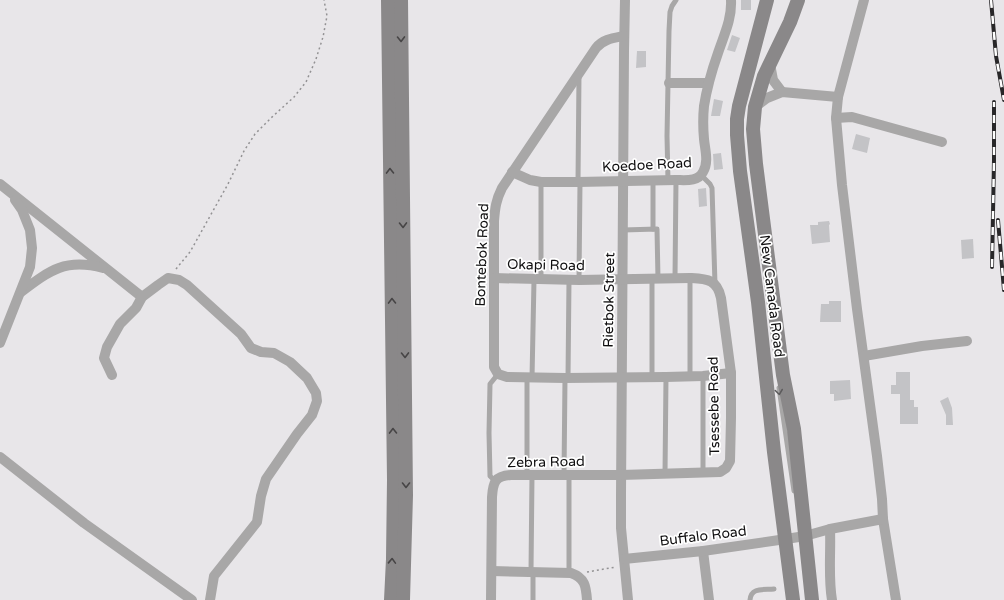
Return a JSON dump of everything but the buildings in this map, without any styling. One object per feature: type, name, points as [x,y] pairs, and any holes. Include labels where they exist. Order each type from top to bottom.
[{"type":"main road","points":[[388,0],[394,480],[391,600]]},
{"type":"main road","points":[[401,0],[406,495],[403,600]]},
{"type":"main road","name":"New Canada Road","points":[[767,0],[739,106],[737,134],[740,171],[758,302],[774,452],[812,600]]},
{"type":"main road","name":"New Canada Road","points":[[793,600],[797,537],[802,513],[794,429],[782,375],[756,164],[753,128],[755,107],[764,76],[790,22],[798,0]]},
{"type":"street","name":"Rietbok Street","points":[[625,0],[621,528],[628,600]]},
{"type":"street","name":"Koedoe Road","points":[[512,172],[530,180],[541,182],[623,182],[696,179],[704,171],[706,161],[703,120],[708,83],[731,15],[731,0]]},
{"type":"street","points":[[864,0],[838,97],[836,118],[842,185],[882,499],[883,519],[896,600]]},
{"type":"street","name":"Bontebok Road","points":[[498,374],[494,367],[494,229],[496,201],[512,172],[592,52],[600,43],[604,41],[624,36]]},
{"type":"street","points":[[770,63],[773,80],[782,92]]},
{"type":"street","points":[[669,84],[708,83]]},
{"type":"street","points":[[755,107],[768,98],[782,92],[838,97]]},
{"type":"street","points":[[836,118],[852,117],[942,142]]},
{"type":"street","points":[[0,184],[142,297]]},
{"type":"street","points":[[0,343],[30,267],[32,248],[30,230],[22,210],[10,192]]},
{"type":"street","points":[[20,292],[36,280],[63,267],[77,264],[107,269]]},
{"type":"street","points":[[112,375],[104,358],[107,347],[120,324],[136,308],[142,297],[168,278],[179,280],[187,285],[241,334],[251,348],[261,352],[274,353],[290,362],[306,378],[316,393],[317,401],[312,415],[266,479],[261,496],[257,522],[214,576],[210,600]]},
{"type":"street","name":"Okapi Road","points":[[494,278],[537,280],[622,280]]},
{"type":"street","points":[[622,280],[690,278],[708,280],[715,284]]},
{"type":"street","name":"Tsessebe Road","points":[[622,475],[703,472],[716,473],[728,466],[730,461],[731,373],[721,298],[715,284]]},
{"type":"street","points":[[864,356],[922,346],[967,341]]},
{"type":"street","points":[[498,374],[507,377],[566,378],[703,376],[731,373]]},
{"type":"street","points":[[0,457],[84,523],[192,600]]},
{"type":"street","name":"Zebra Road","points":[[491,600],[492,497],[493,486],[499,478],[502,476],[529,475],[622,475]]},
{"type":"street","name":"Buffalo Road","points":[[624,563],[797,537],[883,519]]},
{"type":"street","points":[[830,529],[830,579],[832,600]]},
{"type":"street","points":[[703,551],[709,600]]},
{"type":"street","points":[[492,571],[573,574],[582,579],[587,600]]},
{"type":"lane","points":[[675,278],[672,181],[667,136],[670,12],[676,0]]},
{"type":"lane","points":[[743,120],[746,88],[772,0]]},
{"type":"lane","name":"New Canada Road","points":[[775,356],[767,282],[749,149],[748,130],[749,116],[760,78],[787,21],[794,0]]},
{"type":"lane","points":[[573,574],[567,475],[566,378],[574,280],[579,182],[579,72]]},
{"type":"lane","points":[[743,133],[746,167]]},
{"type":"lane","points":[[701,175],[712,188],[715,284]]},
{"type":"lane","points":[[653,181],[653,229]]},
{"type":"lane","points":[[533,600],[529,475],[530,378],[537,280],[541,182]]},
{"type":"lane","points":[[623,230],[657,229],[652,376]]},
{"type":"lane","name":"New Canada Road","points":[[758,256],[774,404],[797,537],[798,600]]},
{"type":"lane","points":[[690,278],[690,376]]},
{"type":"lane","points":[[496,481],[490,476],[489,433],[490,384],[498,374]]},
{"type":"lane","points":[[703,376],[703,472]]},
{"type":"lane","points":[[665,474],[666,377]]},
{"type":"lane","points":[[779,386],[795,500]]},
{"type":"lane","points":[[805,587],[806,600]]},
{"type":"lane","points":[[750,600],[751,594],[755,590],[774,589]]},
{"type":"path","points":[[168,278],[190,252],[224,191],[244,151],[255,134],[294,97],[306,82],[316,59],[324,30],[327,16],[324,0]]},
{"type":"path","points":[[573,574],[624,563]]},
{"type":"railway","points":[[991,0],[996,56],[1004,100]]},
{"type":"railway","points":[[992,267],[994,102]]},
{"type":"railway","points":[[998,220],[1004,290]]}]
